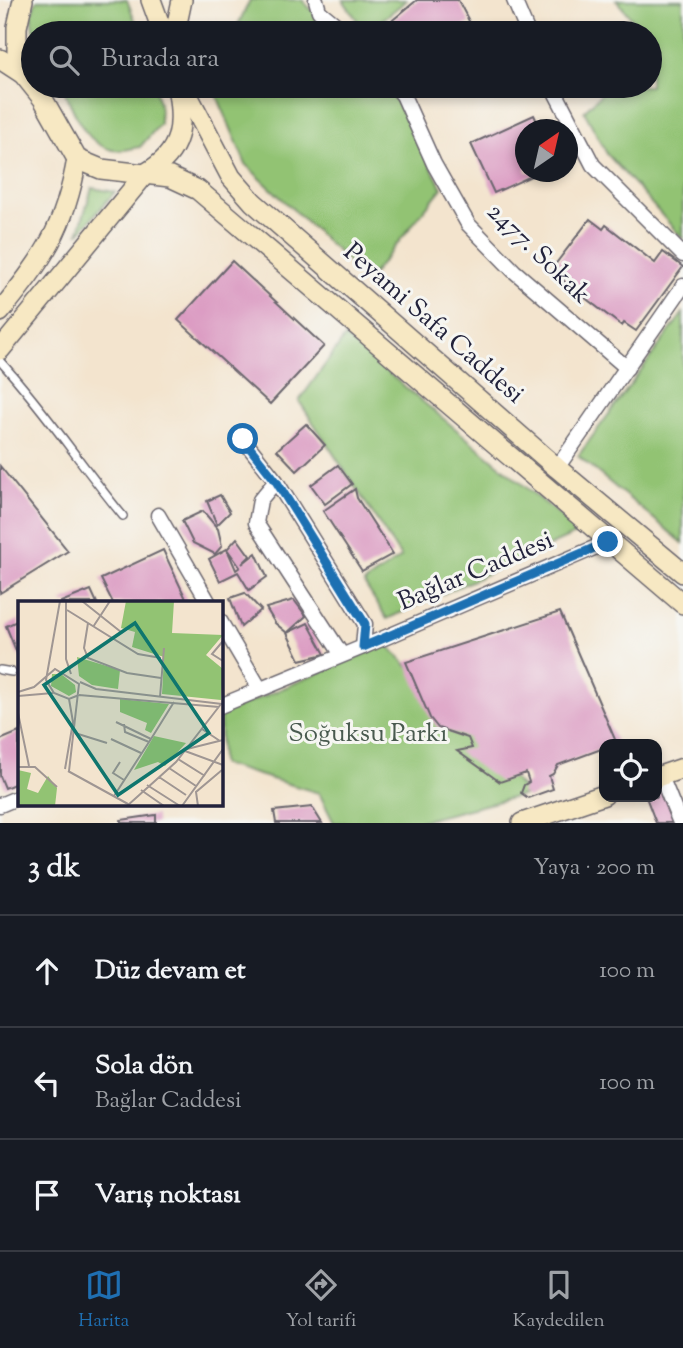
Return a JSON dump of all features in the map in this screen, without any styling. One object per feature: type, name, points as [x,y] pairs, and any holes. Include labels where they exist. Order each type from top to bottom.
[{"type":"street","points":[[21,65],[17,27],[23,0]]},
{"type":"street","points":[[151,0],[159,21]]},
{"type":"street","points":[[178,21],[182,0]]},
{"type":"street","points":[[316,0],[319,11],[331,21]]},
{"type":"street","points":[[514,0],[523,21]]},
{"type":"street","points":[[0,59],[21,73]]},
{"type":"street","points":[[0,313],[57,232],[71,195],[77,159],[42,98]]},
{"type":"street","points":[[0,350],[146,173],[159,165],[169,154],[178,137],[182,117],[179,98]]},
{"type":"street","name":"Peyami Safa Caddesi","points":[[189,98],[231,177],[253,202],[556,468],[683,573]]},
{"type":"street","name":"2477. Sokak","points":[[404,98],[434,164],[468,224],[513,271],[627,368]]},
{"type":"street","points":[[558,98],[593,165],[683,255]]},
{"type":"street","name":"Peyami Safa Caddesi","points":[[77,159],[101,169],[170,177],[198,190],[683,604]]},
{"type":"street","points":[[556,468],[683,286]]},
{"type":"street","points":[[243,439],[276,481],[365,624],[363,647]]},
{"type":"street","points":[[276,481],[260,500],[257,523],[342,655]]},
{"type":"street","points":[[158,515],[208,601]]},
{"type":"street","name":"Bağlar Caddesi","points":[[222,705],[608,542]]},
{"type":"street","points":[[222,624],[260,689]]},
{"type":"street","points":[[662,775],[683,768]]},
{"type":"street","points":[[662,783],[680,823]]},
{"type":"street","points":[[0,805],[18,797]]},
{"type":"street","points":[[522,823],[599,797]]},
{"type":"lane","points":[[0,361],[30,394],[123,516]]},
{"type":"lane","points":[[0,670],[12,672]]},
{"type":"green space","points":[[37,0],[127,0],[135,21],[32,21]]},
{"type":"green space","points":[[250,0],[302,0],[322,21],[240,21]]},
{"type":"green space","points":[[343,0],[407,0],[381,21],[358,21]]},
{"type":"green space","points":[[616,0],[683,0],[683,239],[607,154],[584,111],[597,98],[662,98],[662,21],[634,21]]},
{"type":"green space","points":[[67,98],[157,98],[160,124],[140,147],[115,150],[94,140],[75,115]]},
{"type":"green space","points":[[218,98],[395,98],[442,188],[368,280],[246,165]]},
{"type":"green space","points":[[92,188],[115,192],[78,234]]},
{"type":"green space","points":[[683,313],[683,543],[578,456]]},
{"type":"green space","points":[[345,337],[580,532],[387,619],[364,583],[401,557],[299,401]]},
{"type":"green space","name":"Soğuksu Parkı","points":[[387,644],[528,794],[413,823],[334,823],[319,793],[222,764],[222,714]]},
{"type":"building","points":[[417,0],[458,0],[469,21],[392,21]]},
{"type":"building","points":[[515,124],[515,182],[518,182],[494,193],[471,144]]},
{"type":"building","points":[[590,219],[603,229],[606,225],[655,263],[663,252],[683,267],[636,331],[624,323],[622,326],[563,281],[567,276],[554,266]]},
{"type":"building","points":[[232,261],[324,346],[270,404],[178,320]]},
{"type":"building","points":[[306,424],[325,445],[297,471],[277,450]]},
{"type":"building","points":[[338,465],[352,484],[325,504],[311,485]]},
{"type":"building","points":[[0,466],[68,551],[0,593]]},
{"type":"building","points":[[355,489],[357,498],[393,554],[362,571],[323,511]]},
{"type":"building","points":[[220,495],[230,512],[217,525],[207,501]]},
{"type":"building","points":[[203,511],[218,529],[222,546],[215,554],[193,543],[182,521]]},
{"type":"building","points":[[237,538],[250,556],[242,564],[256,553],[267,577],[249,590],[238,572],[220,581],[209,559],[227,549]],"holes":[[[227,549],[240,567],[236,570]]]},
{"type":"building","points":[[163,550],[187,601],[112,601],[101,579]]},
{"type":"building","points":[[91,590],[96,601],[64,601]]},
{"type":"building","points":[[245,593],[261,610],[241,627],[230,598]]},
{"type":"building","points":[[294,600],[306,616],[287,633],[275,623],[266,608]]},
{"type":"building","points":[[560,612],[615,739],[599,739],[599,750],[558,765],[549,776],[553,789],[528,798],[521,793],[524,785],[529,782],[526,773],[500,782],[457,751],[472,748],[468,738],[438,728],[430,718],[406,662]]},
{"type":"building","points":[[18,620],[18,656],[6,626]]},
{"type":"building","points":[[308,623],[325,654],[300,660],[287,633]]},
{"type":"building","points":[[18,732],[18,782],[5,788],[0,776],[0,740]]},
{"type":"building","points":[[662,786],[678,823],[656,823],[648,802],[662,802]]},
{"type":"building","points":[[312,807],[322,823],[276,823],[274,811]]},
{"type":"building","points":[[156,815],[156,823],[121,823],[121,820]]},
{"type":"route","points":[[243,439],[276,481],[365,624],[363,647],[608,542]]}]
